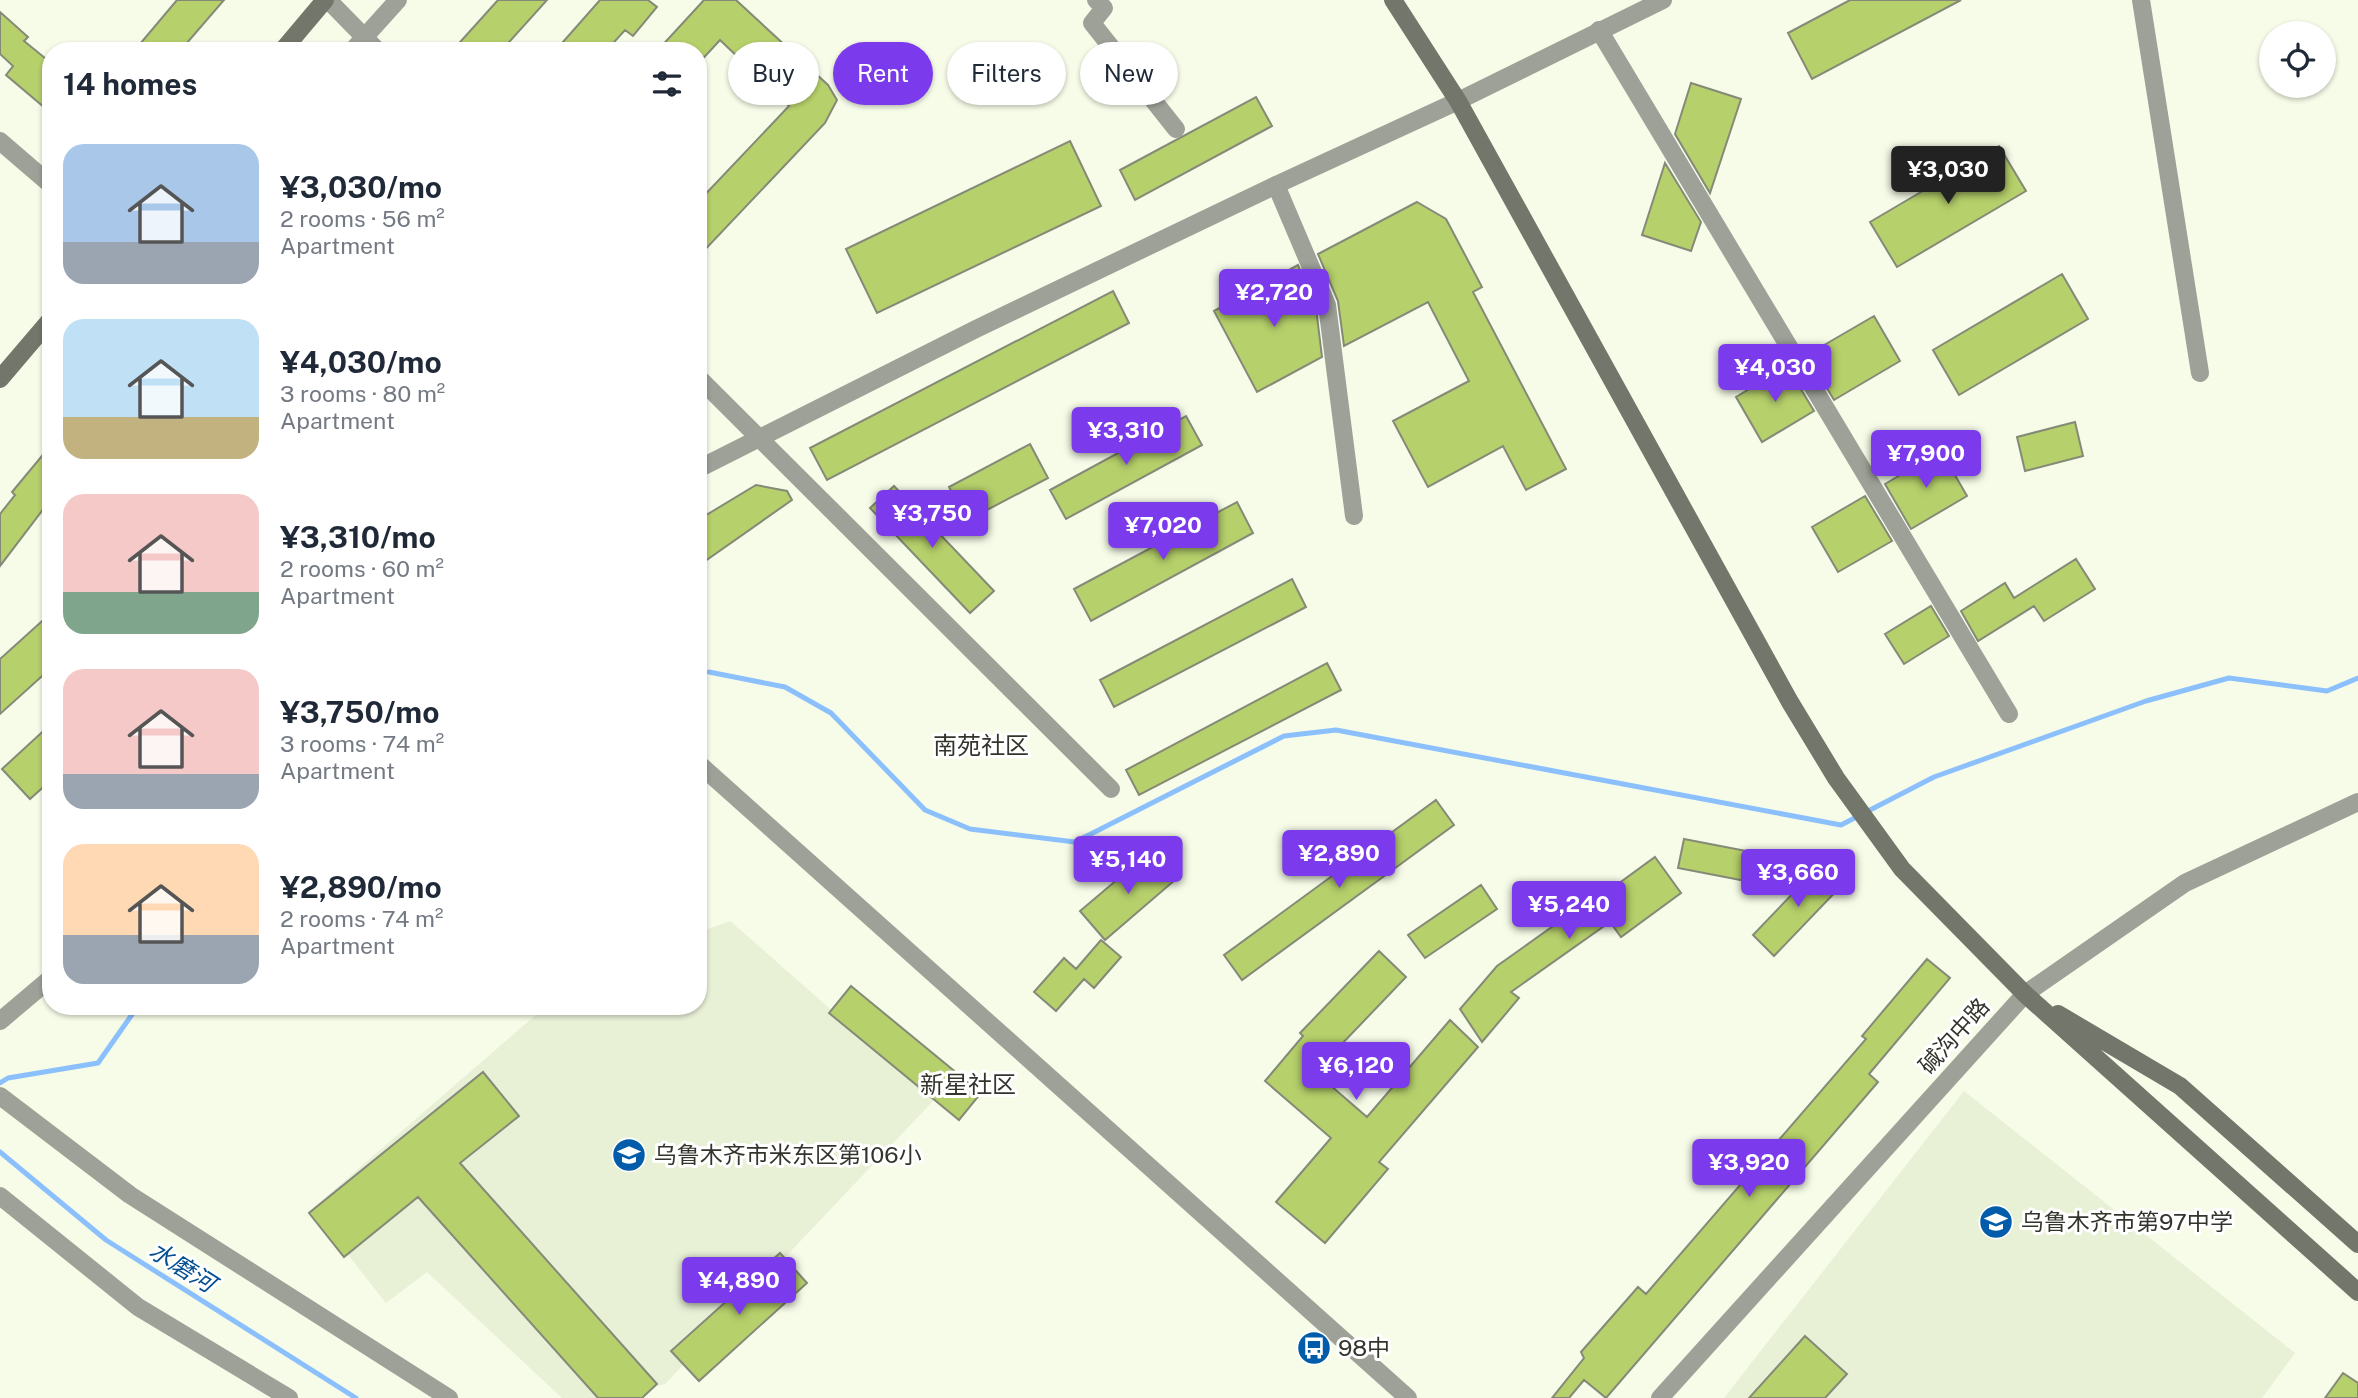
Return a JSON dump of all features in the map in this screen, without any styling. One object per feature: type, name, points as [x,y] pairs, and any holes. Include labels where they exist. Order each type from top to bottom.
[{"type":"main road","points":[[290,42],[327,0]]},
{"type":"main road","points":[[1393,0],[1458,102],[1790,702],[1836,778],[1902,869],[2025,994],[2358,1292]]},
{"type":"main road","points":[[0,379],[42,330]]},
{"type":"main road","points":[[2025,994],[2180,1086],[2358,1244]]},
{"type":"street","points":[[327,0],[369,42]]},
{"type":"street","points":[[361,42],[398,0]]},
{"type":"street","points":[[1096,0],[1104,8],[1092,23],[1176,129]]},
{"type":"street","points":[[707,465],[976,329],[1276,185],[1458,102],[1662,0]]},
{"type":"street","points":[[2141,0],[2200,373]]},
{"type":"street","points":[[1599,30],[2009,714]]},
{"type":"street","points":[[0,141],[42,177]]},
{"type":"street","points":[[1276,185],[1327,305],[1354,516]]},
{"type":"street","points":[[707,386],[1111,789]]},
{"type":"street","points":[[707,771],[1408,1398]]},
{"type":"street","name":"碱沟中路","points":[[1660,1398],[2025,994],[2185,883],[2358,802]]},
{"type":"street","points":[[0,1021],[42,986]]},
{"type":"street","points":[[0,1096],[130,1195],[449,1398]]},
{"type":"street","points":[[0,1196],[138,1307],[289,1398]]},
{"type":"shaded area","name":"乌鲁木齐市米东区第106小","points":[[730,921],[934,1100],[665,1384],[611,1398],[562,1398],[427,1272],[386,1303],[312,1209],[536,1015],[707,1015],[707,930]]},
{"type":"shaded area","name":"乌鲁木齐市第97中学","points":[[1964,1091],[2295,1353],[2262,1398],[1724,1398]]},
{"type":"building","points":[[177,0],[224,0],[188,42],[142,42]]},
{"type":"building","points":[[498,0],[547,0],[509,42],[460,42]]},
{"type":"building","points":[[600,0],[648,0],[657,7],[633,36],[625,30],[614,42],[563,42]]},
{"type":"building","points":[[704,0],[736,0],[781,42],[728,42],[728,48],[720,40],[707,54],[707,42],[665,42]]},
{"type":"building","points":[[1850,0],[1961,0],[1812,79],[1788,33]]},
{"type":"building","points":[[0,12],[28,37],[24,41],[42,56],[42,105],[6,75],[13,66],[0,54]]},
{"type":"building","points":[[819,77],[833,93],[834,105],[825,123],[707,248],[707,193],[789,106],[819,105]]},
{"type":"building","points":[[1691,83],[1741,99],[1710,193],[1675,134]]},
{"type":"building","points":[[1256,97],[1272,126],[1135,200],[1120,170]]},
{"type":"building","points":[[1070,141],[1101,206],[877,313],[846,249]]},
{"type":"building","points":[[1999,146],[2026,191],[1897,267],[1870,222]]},
{"type":"building","points":[[1665,163],[1701,222],[1691,251],[1642,235]]},
{"type":"building","points":[[1417,202],[1446,219],[1482,287],[1473,292],[1566,469],[1526,490],[1503,446],[1428,487],[1393,421],[1469,381],[1428,302],[1344,346],[1338,301],[1318,254]]},
{"type":"building","points":[[1298,265],[1316,308],[1322,357],[1257,392],[1214,311]]},
{"type":"building","points":[[2062,274],[2088,319],[1959,395],[1933,350]]},
{"type":"building","points":[[1113,291],[1129,323],[827,480],[810,448]]},
{"type":"building","points":[[1874,316],[1900,361],[1834,400],[1807,355]]},
{"type":"building","points":[[1787,366],[1814,411],[1762,442],[1736,397]]},
{"type":"building","points":[[1186,416],[1202,445],[1066,519],[1050,490]]},
{"type":"building","points":[[2075,422],[2083,456],[2025,471],[2017,437]]},
{"type":"building","points":[[1030,444],[1048,478],[966,521],[949,487]]},
{"type":"building","points":[[1941,451],[1967,496],[1911,529],[1885,484]]},
{"type":"building","points":[[42,456],[42,511],[0,566],[0,514],[15,495],[12,492]]},
{"type":"building","points":[[756,485],[787,491],[792,500],[707,560],[707,515]]},
{"type":"building","points":[[894,486],[994,591],[970,613],[870,508]]},
{"type":"building","points":[[1865,496],[1892,541],[1838,572],[1812,527]]},
{"type":"building","points":[[1237,502],[1253,533],[1091,621],[1074,589]]},
{"type":"building","points":[[2076,559],[2095,589],[2044,621],[2034,606],[1978,641],[1961,611],[2005,583],[2014,598]]},
{"type":"building","points":[[1292,579],[1306,607],[1114,707],[1100,680]]},
{"type":"building","points":[[1931,606],[1949,636],[1904,664],[1885,634]]},
{"type":"building","points":[[42,621],[42,676],[0,714],[0,659]]},
{"type":"building","points":[[1327,663],[1341,690],[1139,795],[1126,770]]},
{"type":"building","points":[[42,732],[42,788],[30,799],[2,769]]},
{"type":"building","points":[[1436,800],[1454,825],[1242,980],[1224,955]]},
{"type":"building","points":[[1684,839],[1783,858],[1777,887],[1678,868]]},
{"type":"building","points":[[1151,851],[1175,880],[1105,940],[1080,911]]},
{"type":"building","points":[[1655,857],[1681,893],[1621,937],[1610,922],[1511,992],[1519,998],[1482,1042],[1460,1009],[1497,966]]},
{"type":"building","points":[[1823,862],[1844,883],[1774,956],[1753,935]]},
{"type":"building","points":[[1481,885],[1497,909],[1425,958],[1408,935]]},
{"type":"building","points":[[1101,940],[1121,957],[1094,988],[1084,979],[1056,1011],[1034,992],[1064,958],[1076,969]]},
{"type":"building","points":[[1379,951],[1406,977],[1315,1072],[1367,1117],[1450,1020],[1478,1047],[1379,1162],[1388,1169],[1325,1243],[1276,1202],[1331,1138],[1265,1081],[1303,1036],[1300,1033]]},
{"type":"building","points":[[1927,959],[1950,978],[1869,1074],[1878,1082],[1606,1398],[1584,1380],[1569,1398],[1552,1398],[1584,1358],[1581,1352],[1638,1287],[1646,1294],[1866,1039],[1862,1036]]},
{"type":"building","points":[[851,986],[981,1093],[959,1120],[829,1013]]},
{"type":"building","points":[[483,1072],[519,1116],[460,1163],[657,1384],[642,1398],[598,1398],[418,1197],[344,1257],[309,1213]]},
{"type":"building","points":[[780,1253],[807,1283],[699,1381],[671,1351]]},
{"type":"building","points":[[1805,1336],[1847,1374],[1825,1398],[1749,1398]]},
{"type":"building","points":[[2343,1373],[2358,1383],[2358,1398],[2325,1398]]},
{"type":"waterway","points":[[709,672],[785,687],[831,713],[925,810],[970,829],[1075,842],[1284,736],[1336,730],[1841,825],[1934,777],[2146,701],[2229,678],[2327,691],[2358,678]]},
{"type":"waterway","points":[[0,1083],[8,1078],[98,1063],[132,1015]]},
{"type":"waterway","name":"水磨河","points":[[0,1152],[106,1240],[356,1398]]},
{"type":"place","name":"乌鲁木齐市米东区第106小","points":[[629,1155]]},
{"type":"place","name":"乌鲁木齐市第97中学","points":[[1996,1222]]},
{"type":"place","name":"98中","points":[[1314,1348]]},
{"type":"district","name":"南苑社区","points":[[981,746]]},
{"type":"district","name":"新星社区","points":[[968,1085]]}]
